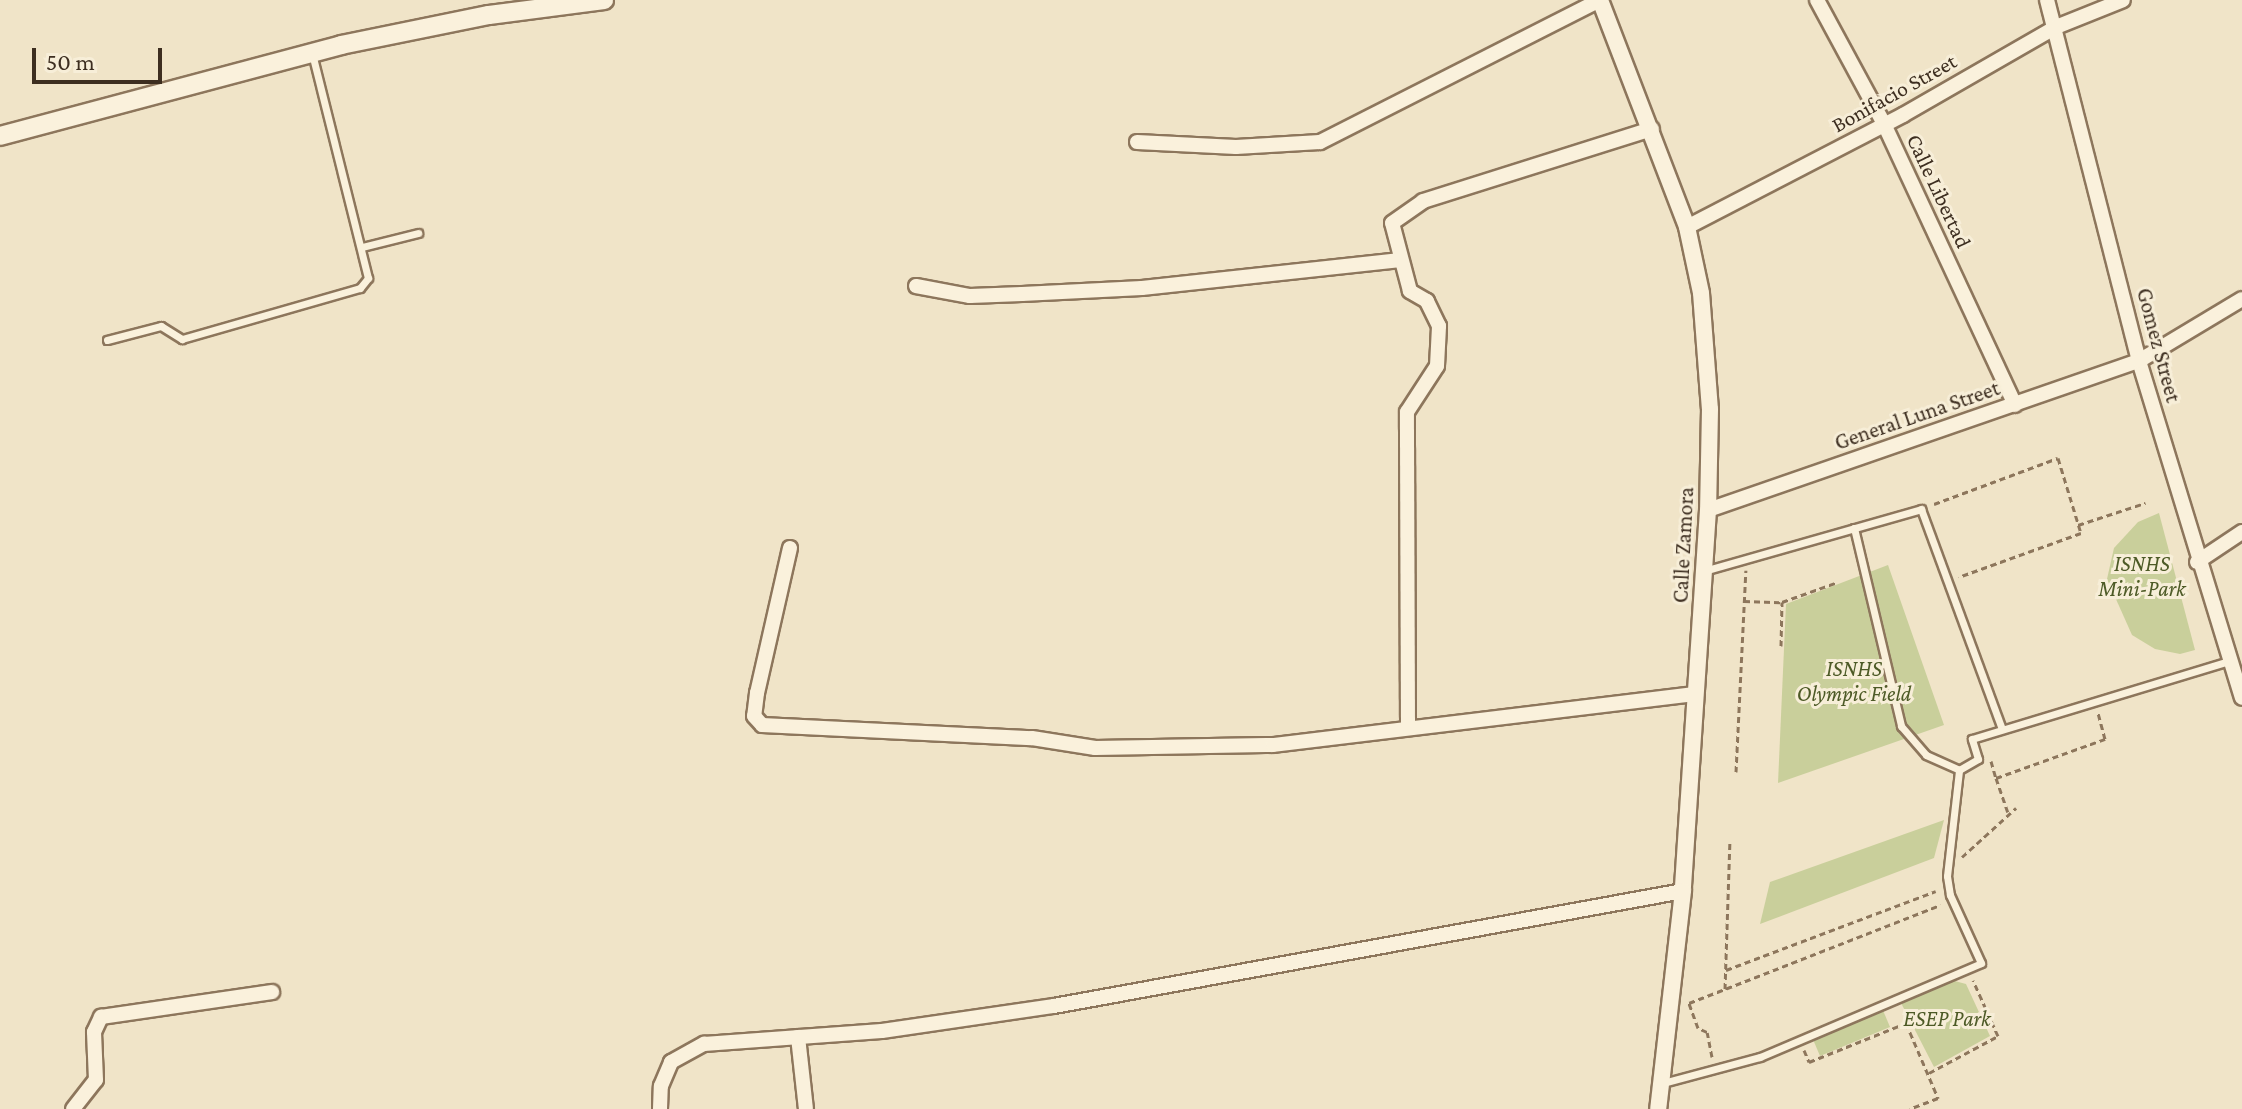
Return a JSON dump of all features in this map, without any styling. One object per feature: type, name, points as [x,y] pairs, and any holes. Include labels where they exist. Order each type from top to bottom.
[{"type":"main road","points":[[0,136],[312,52],[489,15],[604,0]]},
{"type":"street","name":"Calle Zamora","points":[[1600,0],[1687,227],[1701,293],[1710,409],[1708,510],[1683,891],[1658,1109]]},
{"type":"street","points":[[1137,142],[1236,147],[1320,142],[1600,0]]},
{"type":"street","name":"Calle Libertad","points":[[1817,0],[1884,124],[2015,405]]},
{"type":"street","name":"Gomez Street","points":[[2047,0],[2139,361],[2197,562],[2242,698]]},
{"type":"street","name":"Bonifacio Street","points":[[1687,227],[1884,124],[2056,27],[2123,0]]},
{"type":"street","points":[[1408,725],[1407,412],[1437,366],[1439,326],[1427,301],[1410,291],[1392,223],[1405,209],[1652,129]]},
{"type":"street","points":[[916,286],[970,296],[1142,288],[1400,260]]},
{"type":"street","name":"General Luna Street","points":[[1708,510],[2139,361],[2242,299]]},
{"type":"street","points":[[2197,562],[2242,532]]},
{"type":"street","points":[[790,548],[757,693],[754,716],[762,725],[843,726],[1152,749],[1273,745],[1408,725],[1696,694]]},
{"type":"street","points":[[660,1109],[667,1070],[689,1048],[1054,1006],[1683,891]]},
{"type":"street","points":[[73,1109],[96,1080],[94,1032],[101,1017],[272,992]]},
{"type":"street","points":[[798,1037],[806,1109]]},
{"type":"lane","points":[[107,340],[161,326],[182,339],[360,288],[368,278],[312,52]]},
{"type":"lane","points":[[362,247],[418,233]]},
{"type":"lane","points":[[1704,571],[1921,509],[2002,729]]},
{"type":"lane","points":[[1854,528],[1901,726],[1926,755],[1959,770]]},
{"type":"lane","points":[[1959,770],[1978,759],[1972,739],[2229,661]]},
{"type":"lane","points":[[1661,1083],[1715,1071],[1981,963],[1952,900],[1949,886],[1959,770]]},
{"type":"path","points":[[1921,509],[2058,458],[2081,533],[1948,581]]},
{"type":"path","points":[[2078,525],[2145,503]]},
{"type":"path","points":[[1736,772],[1747,558]]},
{"type":"path","points":[[1744,601],[1782,602],[1838,582]]},
{"type":"path","points":[[1781,646],[1782,602]]},
{"type":"path","points":[[1996,778],[2105,739],[2096,701]]},
{"type":"path","points":[[1983,735],[2009,813]]},
{"type":"path","points":[[1948,871],[2016,808]]},
{"type":"path","points":[[1725,989],[1730,842]]},
{"type":"path","points":[[1726,970],[1949,886]]},
{"type":"path","points":[[1715,1071],[1707,1032],[1698,1028],[1689,1003],[1952,900]]},
{"type":"path","points":[[1929,1073],[1998,1036],[1968,969]]},
{"type":"path","points":[[1800,1039],[1809,1062],[1906,1023],[1938,1098],[1910,1109]]},
{"type":"green space","name":"ISNHS Mini-Park","points":[[2159,513],[2195,650],[2180,654],[2155,649],[2132,635],[2107,579],[2114,548],[2138,522]]},
{"type":"green space","name":"ISNHS Olympic Field","points":[[1888,565],[1944,725],[1778,783],[1786,604]]},
{"type":"green space","points":[[1944,820],[1934,858],[1760,924],[1770,882]]},
{"type":"green space","name":"ESEP Park","points":[[1951,980],[1966,984],[1990,1036],[1934,1067],[1900,1001]]},
{"type":"green space","points":[[1882,1008],[1890,1027],[1820,1056],[1812,1037]]}]
